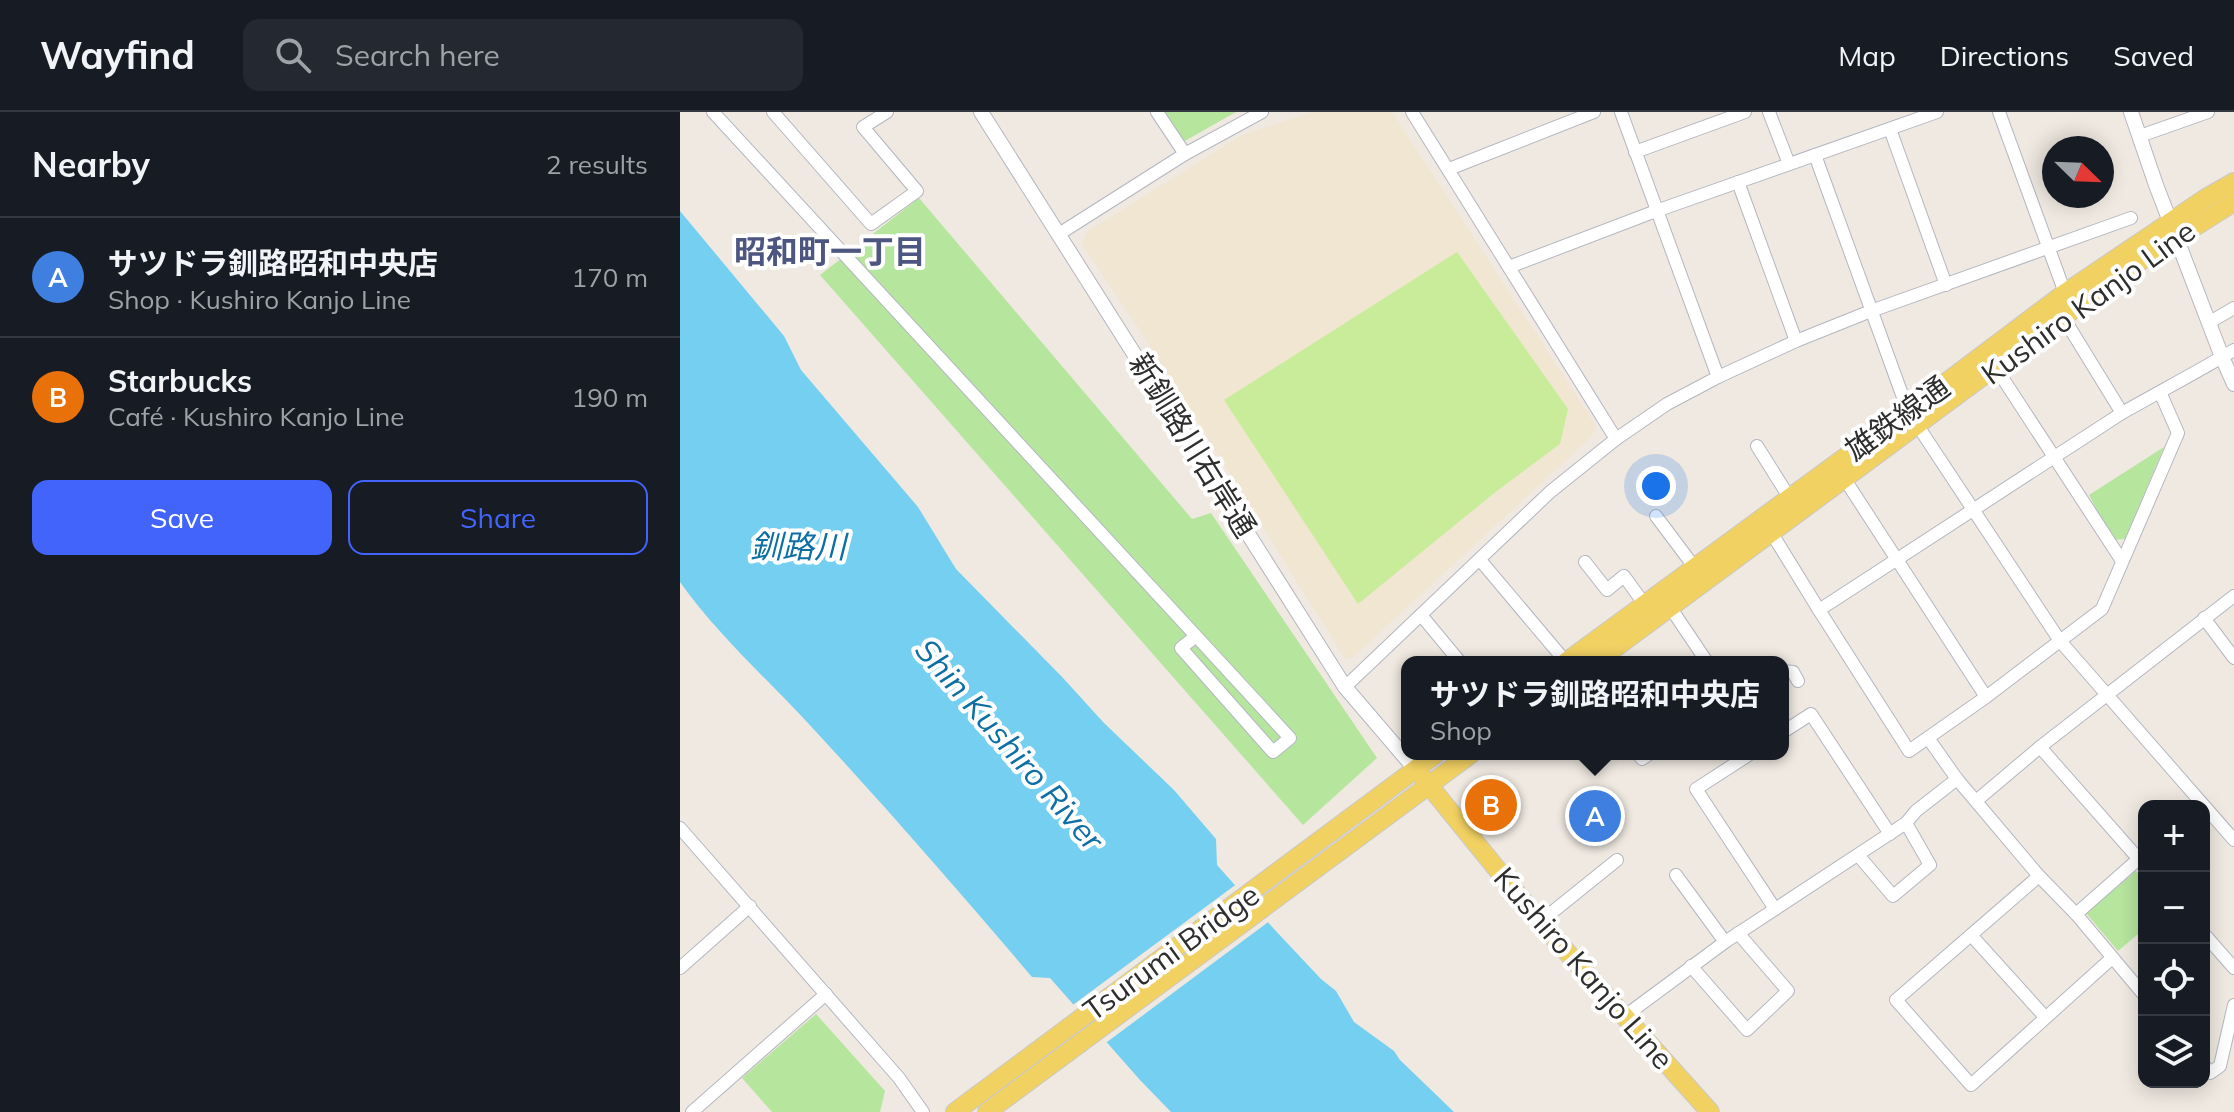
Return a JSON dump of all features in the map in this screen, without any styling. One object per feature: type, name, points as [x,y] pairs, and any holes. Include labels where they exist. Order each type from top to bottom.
[{"type":"main road","name":"雄鉄線通","points":[[1574,656],[1789,497],[1913,418],[2065,293],[2174,230],[2206,198],[2234,182]]},
{"type":"main road","name":"Kushiro Kanjo Line","points":[[1604,656],[1844,478],[1913,418],[1996,368],[2174,230],[2234,202]]},
{"type":"main road","points":[[1416,770],[1428,760]]},
{"type":"main road","points":[[1430,786],[1463,760]]},
{"type":"main road","name":"Kushiro Kanjo Line","points":[[1416,770],[1540,922],[1710,1112]]},
{"type":"main road","name":"Tsurumi Bridge","points":[[956,1111],[1416,770]]},
{"type":"main road","name":"Tsurumi Bridge","points":[[987,1112],[1430,786]]},
{"type":"street","points":[[713,112],[1196,636],[1290,738],[1273,752],[1181,648],[1196,636]]},
{"type":"street","points":[[793,112],[777,116],[871,224],[917,191],[863,127],[887,112]]},
{"type":"street","name":"新釧路川右岸通","points":[[981,112],[1345,687],[1401,752]]},
{"type":"street","points":[[1157,112],[1185,154]]},
{"type":"street","points":[[1412,112],[1616,439]]},
{"type":"street","points":[[1449,169],[1594,112]]},
{"type":"street","points":[[1621,112],[1718,377]]},
{"type":"street","points":[[1635,152],[1745,112]]},
{"type":"street","points":[[1769,112],[1789,164]]},
{"type":"street","points":[[1509,267],[1656,211],[1937,112]]},
{"type":"street","points":[[1999,112],[2065,293]]},
{"type":"street","points":[[2131,112],[2210,322],[2228,354],[2234,384]]},
{"type":"street","points":[[2140,136],[2208,112]]},
{"type":"street","points":[[1059,234],[1185,154],[1258,113]]},
{"type":"street","points":[[1890,129],[1946,285]]},
{"type":"street","points":[[1815,155],[1913,418],[2060,641],[2197,800]]},
{"type":"street","points":[[1738,182],[1796,341]]},
{"type":"street","points":[[1345,687],[1550,492],[1616,439],[1667,404],[1796,341],[2131,218]]},
{"type":"street","points":[[2210,322],[2234,308]]},
{"type":"street","points":[[2063,317],[2122,413]]},
{"type":"street","points":[[1819,610],[2122,413],[2228,354]]},
{"type":"street","points":[[1996,368],[2122,561]]},
{"type":"street","points":[[1771,532],[1909,751],[2102,609],[2178,433],[2160,392]]},
{"type":"street","points":[[1757,446],[1789,497]]},
{"type":"street","points":[[1844,478],[1986,697]]},
{"type":"street","points":[[1656,516],[1695,568]]},
{"type":"street","points":[[1480,560],[1561,656]]},
{"type":"street","points":[[1585,562],[1607,590],[1624,576],[1645,605]]},
{"type":"street","points":[[1976,801],[2040,747],[2234,596]]},
{"type":"street","points":[[1670,607],[1703,656]]},
{"type":"street","points":[[1421,615],[1455,656]]},
{"type":"street","points":[[2204,618],[2234,658]]},
{"type":"street","points":[[1789,672],[1793,672],[1798,681]]},
{"type":"street","points":[[1789,728],[1811,714],[1890,834]]},
{"type":"street","points":[[1928,738],[1957,779],[2138,988]]},
{"type":"street","points":[[2040,747],[2138,855]]},
{"type":"street","name":"新釧路川右岸通","points":[[1407,760],[1416,770]]},
{"type":"street","points":[[1741,760],[1696,789],[1775,909]]},
{"type":"street","points":[[1625,1016],[1738,933],[1906,823],[1916,811],[1957,779]]},
{"type":"street","points":[[2210,815],[2234,840]]},
{"type":"street","points":[[1858,855],[1893,896],[1930,865],[1906,823]]},
{"type":"street","points":[[680,828],[899,1078],[923,1112]]},
{"type":"street","points":[[1540,922],[1617,860]]},
{"type":"street","points":[[2076,914],[2138,862]]},
{"type":"street","points":[[1676,875],[1725,942]]},
{"type":"street","points":[[2039,876],[1896,1000],[1971,1085],[2112,958]]},
{"type":"street","points":[[680,968],[750,906]]},
{"type":"street","points":[[1691,966],[1747,1030],[1788,991],[1738,933]]},
{"type":"street","points":[[1971,935],[2045,1017]]},
{"type":"street","points":[[2210,941],[2234,968]]},
{"type":"street","points":[[692,1112],[826,994]]},
{"type":"street","points":[[2210,1073],[2220,1066],[2234,1005]]},
{"type":"shaded area","points":[[1312,112],[1392,112],[1596,426],[1592,436],[1351,659],[1344,657],[1140,330],[1082,244],[1087,232],[1242,135]]},
{"type":"green space","points":[[1164,112],[1236,112],[1183,142]]},
{"type":"green space","points":[[919,198],[1192,519],[1211,513],[1377,758],[1303,825],[820,275]]},
{"type":"green space","points":[[1457,252],[1568,409],[1560,444],[1493,494],[1358,604],[1224,400]]},
{"type":"green space","points":[[2164,447],[2125,539],[2113,540],[2089,495]]},
{"type":"green space","points":[[2136,871],[2138,873],[2138,934],[2118,951],[2086,913]]},
{"type":"green space","points":[[816,1014],[885,1091],[880,1112],[772,1112],[742,1078]]},
{"type":"water","name":"釧路川","points":[[680,211],[784,336],[801,370],[918,507],[956,569],[1104,723],[1174,790],[1216,839],[1217,865],[1321,979],[1336,991],[1354,1022],[1394,1051],[1454,1112],[1171,1112],[1050,978],[1032,977],[864,785],[709,619],[680,582]]},
{"type":"pier","points":[[1238,883],[1271,920],[1103,1045],[1070,1007]]},
{"type":"place","name":"Starbucks","points":[[1491,805]]},
{"type":"place","name":"サツドラ釧路昭和中央店","points":[[1595,816]]},
{"type":"district","name":"昭和町一丁目","points":[[830,251]]},
{"type":"water label","name":"Shin Kushiro River","points":[[1010,744]]}]
